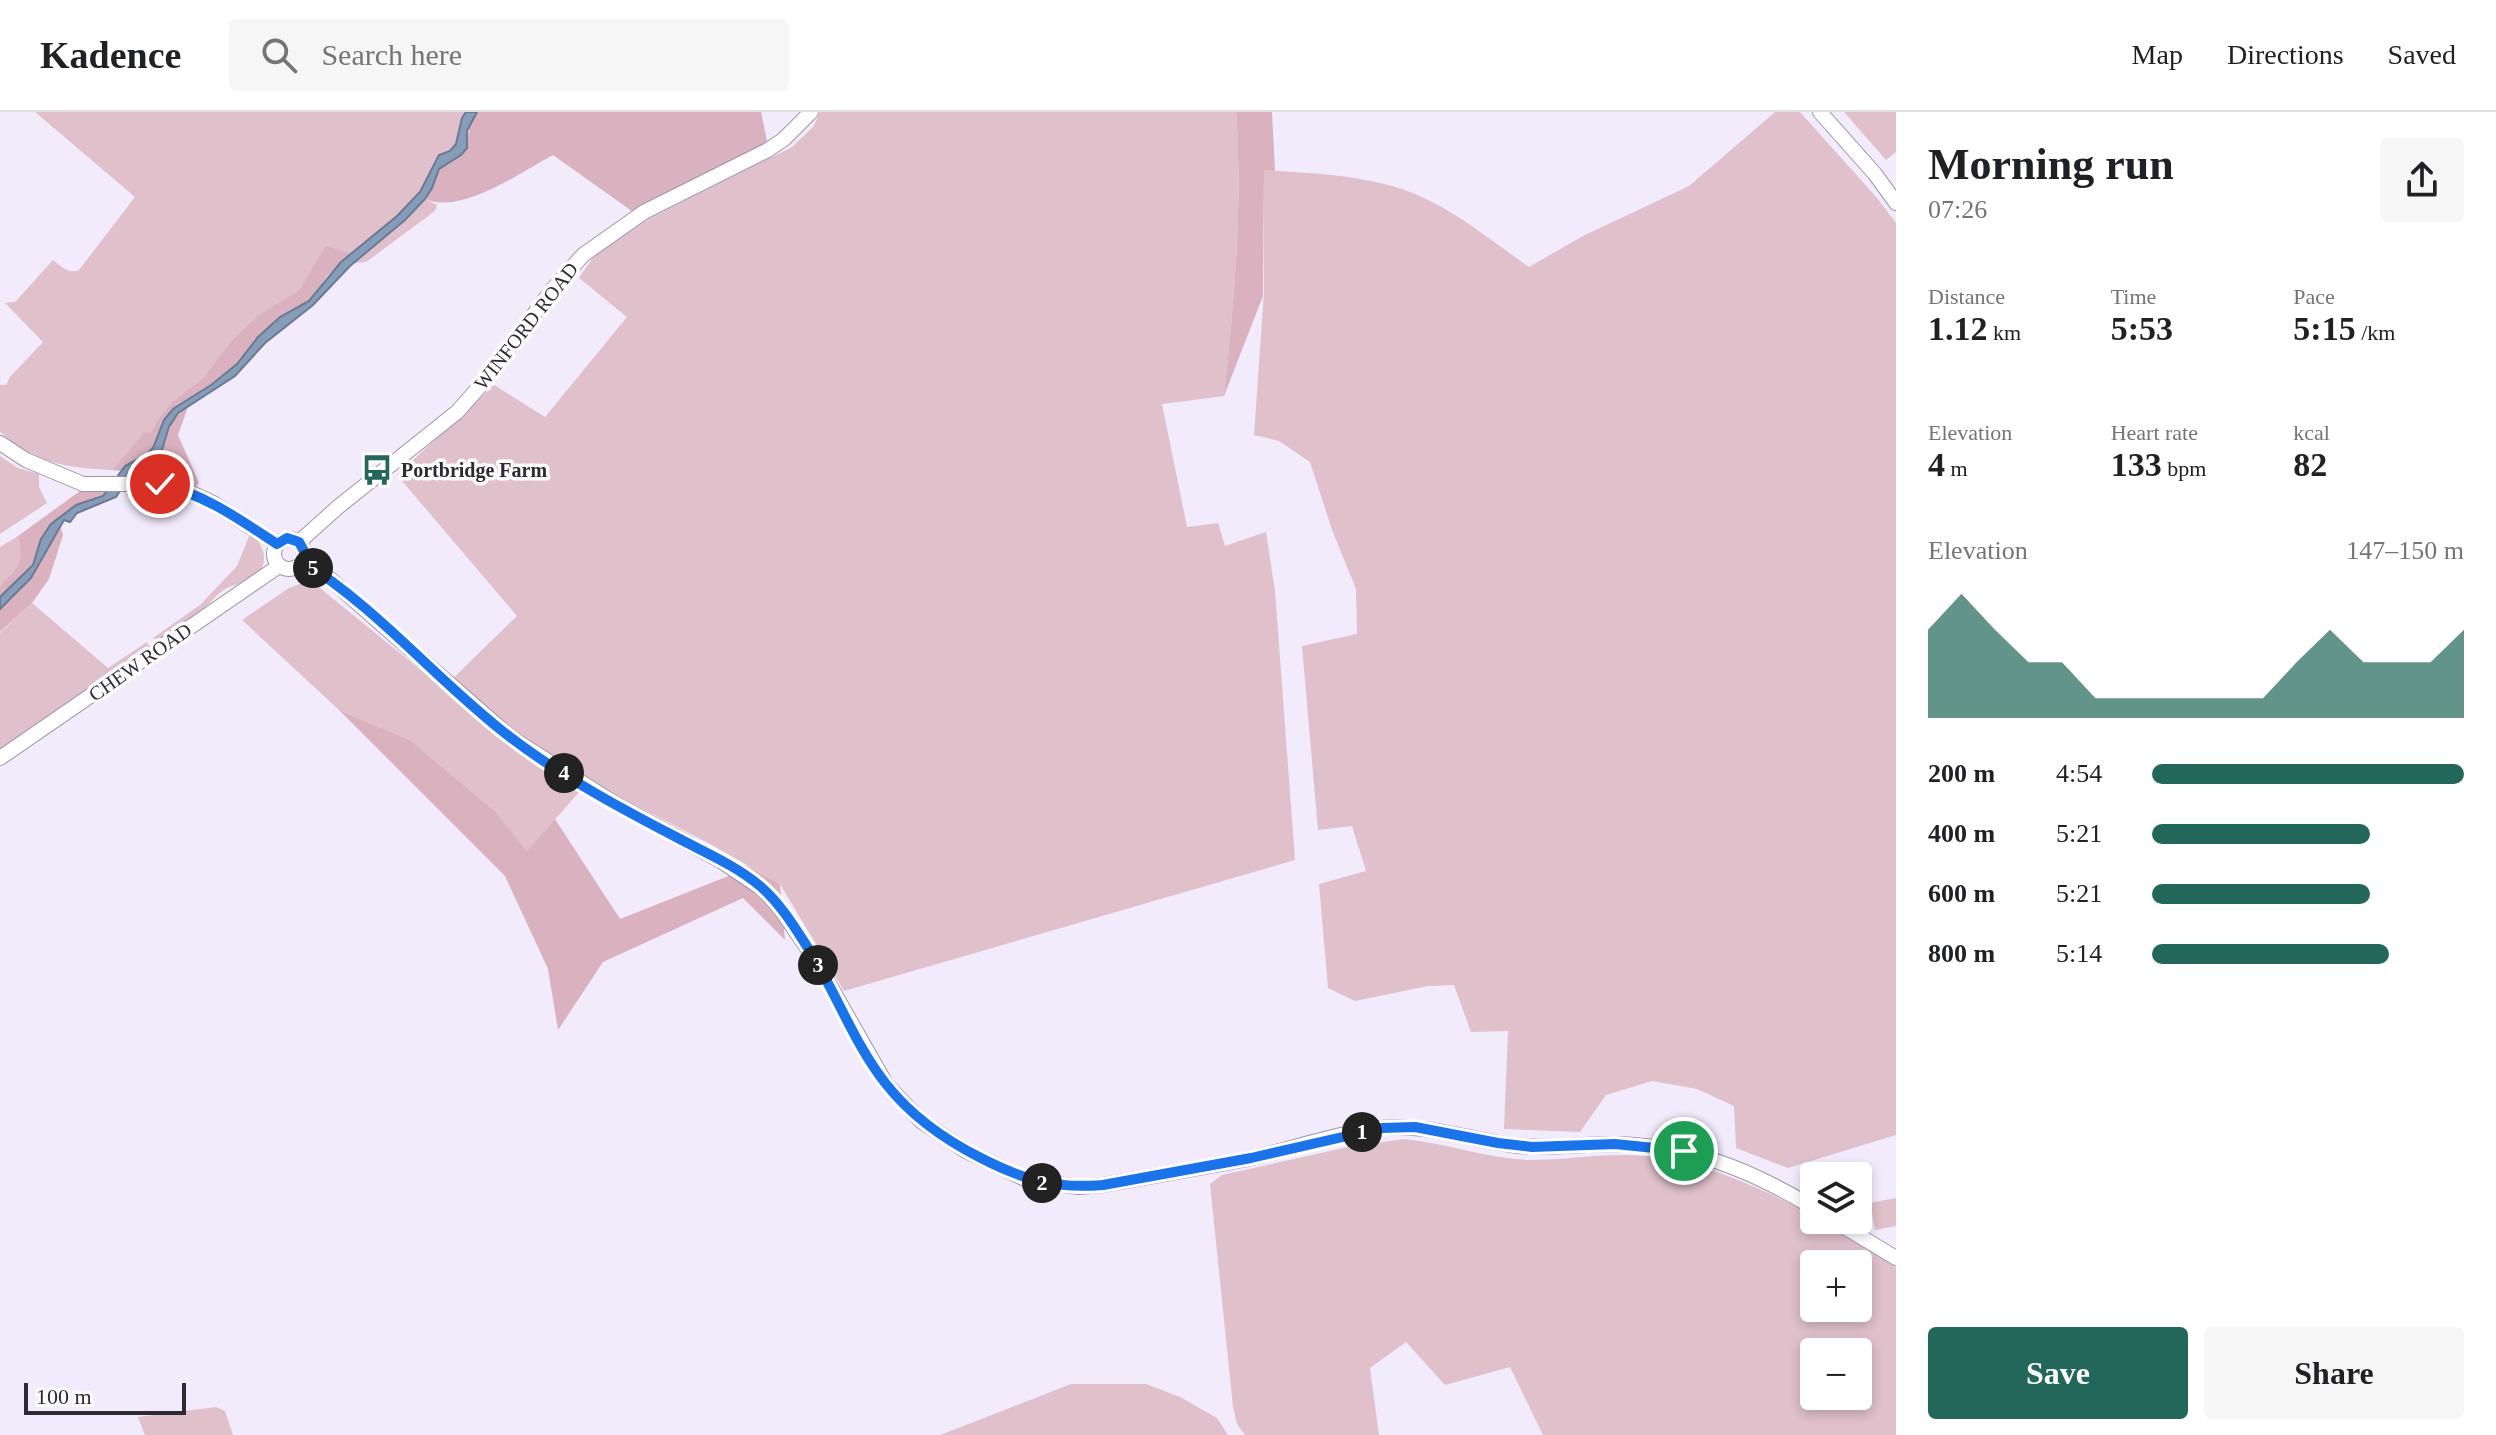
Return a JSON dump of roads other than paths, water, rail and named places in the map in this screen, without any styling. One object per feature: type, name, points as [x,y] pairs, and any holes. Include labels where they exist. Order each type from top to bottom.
[{"type":"street","name":"WINFORD ROAD","points":[[299,542],[457,412],[583,255],[644,212],[768,150],[792,133],[811,112]]},
{"type":"street","points":[[1820,112],[1875,174],[1896,203]]},
{"type":"street","points":[[0,443],[26,460],[83,484],[160,484],[185,490],[213,503],[277,544]]},
{"type":"street","points":[[287,538],[299,542],[305,553],[302,561],[292,569],[279,566],[274,557],[277,544],[287,538]]},
{"type":"street","points":[[302,561],[349,595],[510,737],[614,803],[734,868],[763,889],[794,927],[816,961],[886,1084],[921,1121],[964,1150],[1027,1180],[1079,1187],[1103,1185],[1251,1158],[1382,1128],[1415,1127],[1487,1142],[1532,1147],[1615,1144],[1684,1151],[1728,1164],[1800,1200]]},
{"type":"street","name":"CHEW ROAD","points":[[0,758],[279,566]]},
{"type":"street","points":[[1856,1234],[1896,1258]]},
{"type":"water","points":[[466,112],[477,112],[467,131],[467,148],[439,169],[425,199],[350,266],[313,305],[265,343],[235,376],[178,413],[169,427],[160,456],[133,471],[116,497],[77,513],[70,522],[64,520],[31,578],[0,609],[0,597],[33,565],[41,539],[51,524],[76,505],[103,496],[125,466],[153,448],[164,420],[173,409],[237,364],[258,337],[280,317],[309,301],[341,262],[397,216],[420,192],[439,155],[450,151],[456,144]]},
{"type":"place","name":"Portbridge Farm","points":[[377,470]]}]
